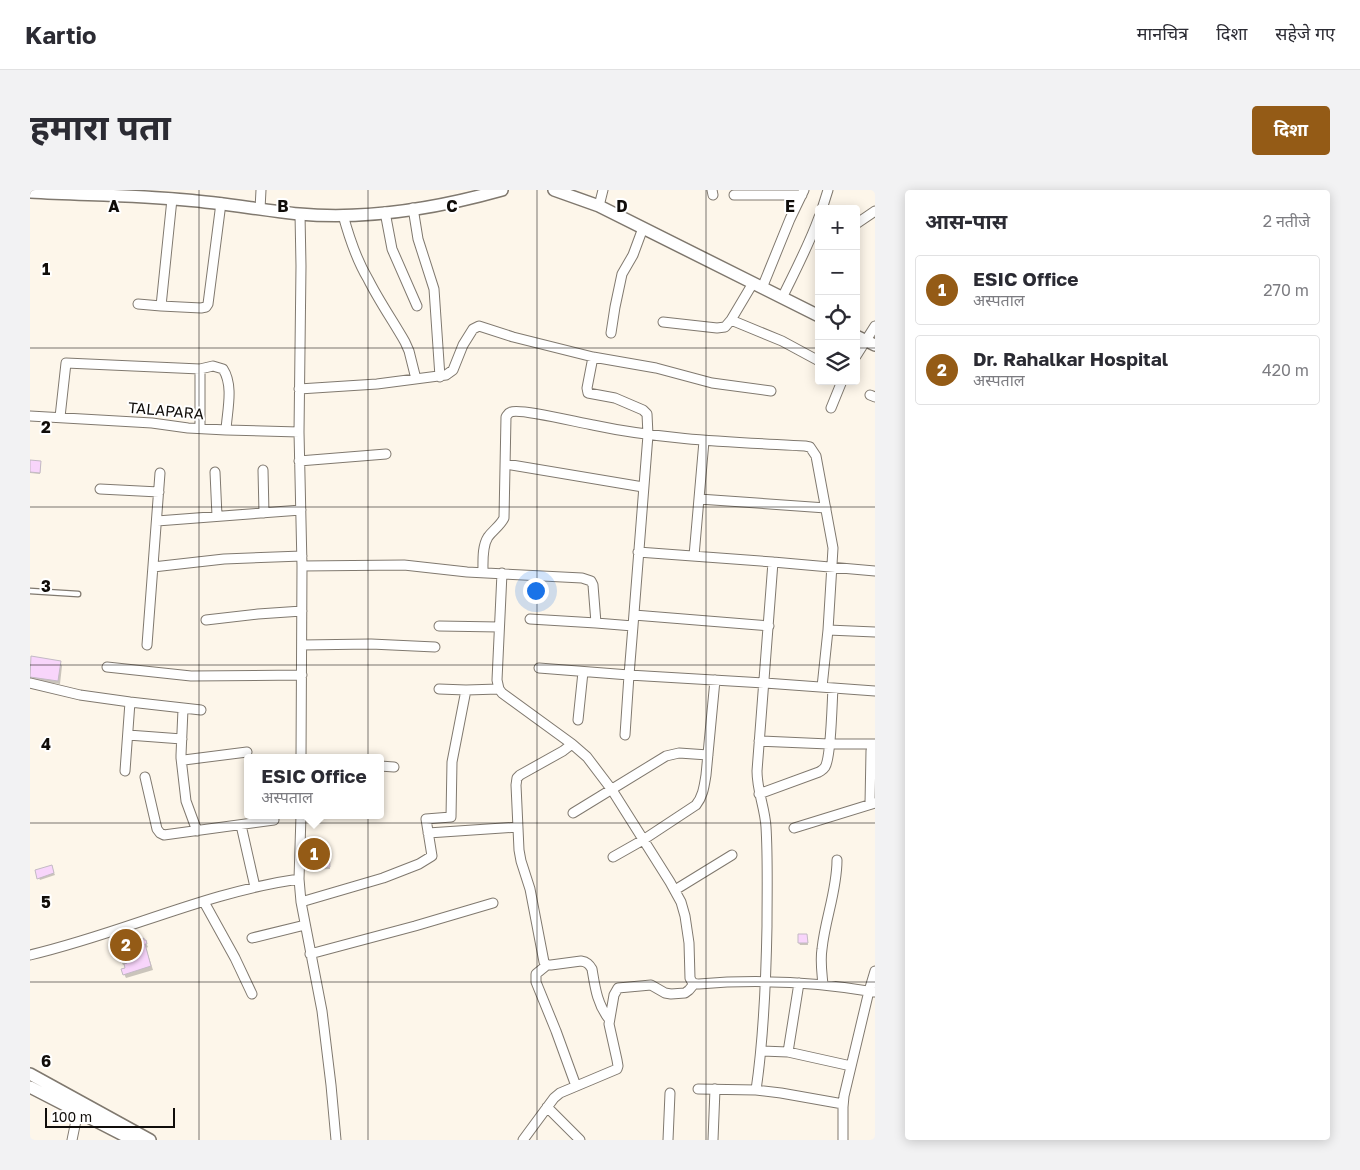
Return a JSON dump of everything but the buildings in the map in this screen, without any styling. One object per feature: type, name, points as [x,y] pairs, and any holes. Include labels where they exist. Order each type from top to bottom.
[{"type":"street","points":[[260,190],[260,209]]},
{"type":"street","points":[[30,192],[132,193],[300,214],[343,215],[413,208],[462,200],[502,190]]},
{"type":"street","points":[[554,190],[599,206],[815,314]]},
{"type":"street","points":[[599,206],[603,190]]},
{"type":"street","points":[[823,205],[828,190]]},
{"type":"street","points":[[663,322],[717,328],[725,327],[757,285],[803,192],[734,195]]},
{"type":"street","points":[[161,306],[172,199]]},
{"type":"street","points":[[138,304],[206,307],[208,304],[220,203]]},
{"type":"street","points":[[413,208],[418,239],[434,290],[440,376]]},
{"type":"street","points":[[860,221],[875,211]]},
{"type":"street","points":[[384,212],[392,249],[416,306]]},
{"type":"street","points":[[300,214],[301,754]]},
{"type":"street","points":[[343,215],[358,260],[367,279],[405,342],[416,379]]},
{"type":"street","points":[[611,333],[622,274],[643,228]]},
{"type":"street","points":[[782,298],[815,236]]},
{"type":"street","points":[[731,320],[815,359]]},
{"type":"street","points":[[299,389],[377,384],[446,375],[453,370],[462,345],[473,329],[479,326],[513,337],[593,357],[656,368],[712,383],[771,391]]},
{"type":"street","points":[[866,340],[875,326]]},
{"type":"street","points":[[593,357],[587,388],[588,393],[610,396],[643,410],[647,414],[648,435],[625,735]]},
{"type":"street","points":[[60,418],[66,363],[200,369],[213,366],[222,369],[228,381],[226,430]]},
{"type":"street","points":[[200,369],[200,428]]},
{"type":"street","points":[[831,408],[840,385]]},
{"type":"street","points":[[483,572],[487,538],[504,518],[506,418],[512,412],[517,411],[648,435],[704,441],[810,447],[816,456],[833,548],[822,687]]},
{"type":"street","name":"TALAPARA","points":[[30,416],[226,430],[299,432]]},
{"type":"street","points":[[694,556],[704,441]]},
{"type":"street","points":[[300,461],[386,454]]},
{"type":"street","points":[[506,464],[643,487]]},
{"type":"street","points":[[263,470],[264,513]]},
{"type":"street","points":[[214,472],[217,516]]},
{"type":"street","points":[[147,645],[160,473]]},
{"type":"street","points":[[100,489],[159,492]]},
{"type":"street","points":[[699,499],[826,508]]},
{"type":"street","points":[[157,521],[301,510]]},
{"type":"street","points":[[638,552],[875,571]]},
{"type":"street","points":[[153,568],[224,559],[302,556]]},
{"type":"street","points":[[756,1090],[762,1051],[766,982],[767,893],[766,826],[757,781],[773,562]]},
{"type":"street","points":[[302,566],[404,565],[587,579],[593,585],[596,623]]},
{"type":"street","points":[[502,573],[497,680],[499,689],[572,744],[590,761],[612,790],[681,902],[689,942],[690,978],[694,984]]},
{"type":"street","points":[[206,620],[302,611]]},
{"type":"street","points":[[634,615],[769,626]]},
{"type":"street","points":[[530,618],[633,626]]},
{"type":"street","points":[[438,626],[499,627]]},
{"type":"street","points":[[828,630],[875,632]]},
{"type":"street","points":[[302,645],[371,644],[435,647]]},
{"type":"street","points":[[107,667],[190,676],[302,675]]},
{"type":"street","points":[[540,668],[875,691]]},
{"type":"street","points":[[578,720],[583,672]]},
{"type":"street","points":[[613,857],[643,840],[696,805],[701,798],[704,790],[715,680]]},
{"type":"street","points":[[30,683],[80,695],[201,710]]},
{"type":"street","points":[[760,794],[823,770],[827,760],[829,744],[833,688]]},
{"type":"street","points":[[439,689],[499,689]]},
{"type":"street","points":[[301,902],[383,878],[419,864],[432,856],[426,819],[451,817],[452,762],[466,690]]},
{"type":"street","points":[[125,771],[130,702]]},
{"type":"street","points":[[182,708],[182,758],[186,801],[197,831]]},
{"type":"street","points":[[128,735],[182,739]]},
{"type":"street","points":[[760,741],[874,744],[871,751],[873,804],[794,828]]},
{"type":"street","points":[[547,965],[544,962],[530,889],[519,850],[516,785],[517,778],[520,775],[572,744]]},
{"type":"street","points":[[182,758],[188,760],[248,752]]},
{"type":"street","points":[[573,813],[666,756],[679,753],[708,755]]},
{"type":"street","points":[[384,766],[394,767]]},
{"type":"street","points":[[145,777],[157,829],[160,833],[171,834],[274,820]]},
{"type":"street","points":[[301,819],[299,879],[301,902],[322,1011],[336,1140]]},
{"type":"street","points":[[241,825],[255,887]]},
{"type":"street","points":[[428,833],[518,827]]},
{"type":"street","points":[[675,890],[732,855]]},
{"type":"street","points":[[823,985],[821,951],[835,890],[837,860]]},
{"type":"street","points":[[30,955],[255,887],[299,879]]},
{"type":"street","points":[[204,902],[235,958],[252,994]]},
{"type":"street","points":[[310,954],[493,903]]},
{"type":"street","points":[[252,938],[305,925]]},
{"type":"street","points":[[576,1086],[536,982],[536,974],[547,965],[586,962],[592,969],[598,1001],[609,1019]]},
{"type":"street","points":[[844,1140],[843,1104],[851,1066],[872,991],[875,971]]},
{"type":"street","points":[[523,1140],[554,1098],[560,1093],[614,1070],[618,1066],[608,1024],[614,995],[618,988],[646,984],[671,994],[684,993],[694,984],[741,981],[799,983],[872,991]]},
{"type":"street","points":[[788,1052],[799,983]]},
{"type":"street","points":[[762,1051],[788,1052],[851,1066]]},
{"type":"street","points":[[30,1074],[150,1140]]},
{"type":"street","points":[[30,1087],[133,1140]]},
{"type":"street","points":[[698,1089],[756,1090],[843,1104]]},
{"type":"street","points":[[713,1140],[715,1089]]},
{"type":"street","points":[[668,1140],[670,1093]]},
{"type":"street","points":[[547,1108],[580,1140]]},
{"type":"street","points":[[72,1140],[78,1111]]},
{"type":"lane","points":[[30,592],[78,594]]},
{"type":"place","name":"ESIC Office","points":[[314,854]]},
{"type":"place","name":"Dr. Rahalkar Hospital","points":[[126,945]]}]
